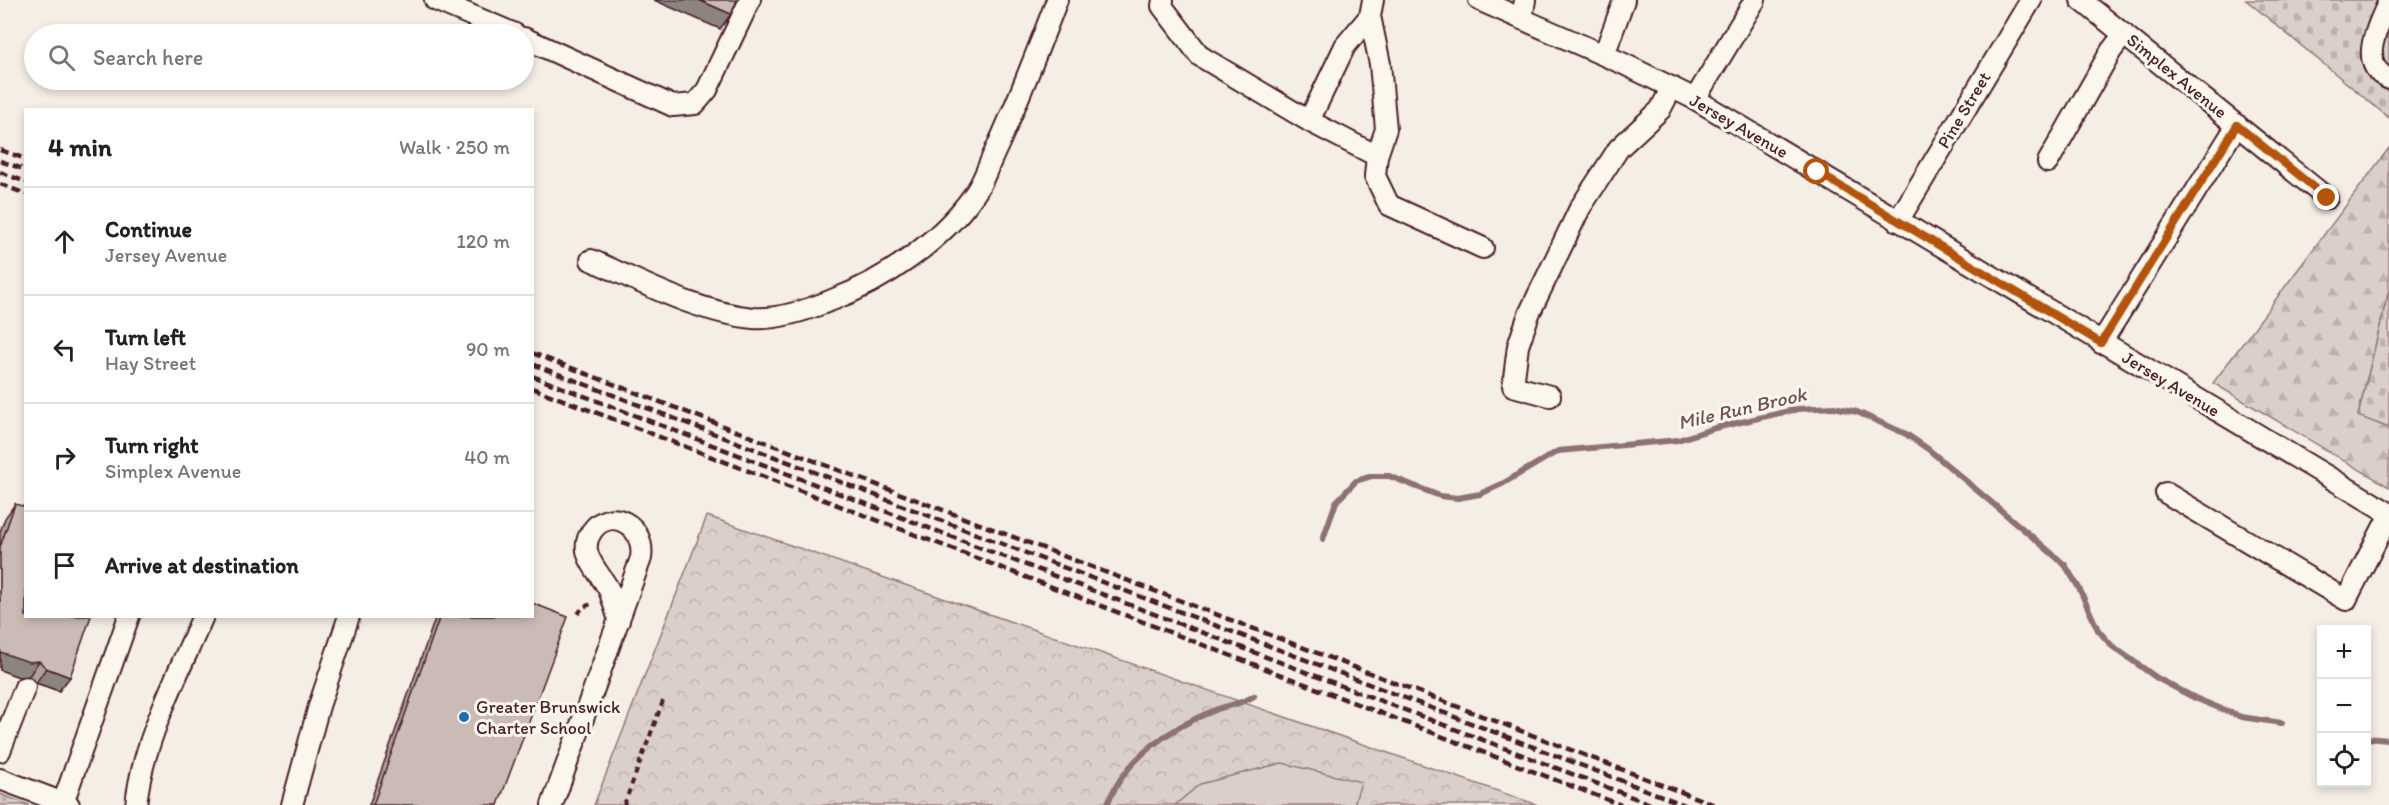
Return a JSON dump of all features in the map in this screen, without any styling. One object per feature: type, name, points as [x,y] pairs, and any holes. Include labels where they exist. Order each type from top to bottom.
[{"type":"street","points":[[435,0],[491,24]]},
{"type":"street","points":[[534,43],[673,106],[695,104],[707,90],[750,0]]},
{"type":"street","points":[[591,260],[673,296],[728,314],[756,318],[814,307],[882,278],[946,228],[974,195],[1009,122],[1057,0]]},
{"type":"street","points":[[1163,0],[1162,6],[1200,56],[1309,122],[1377,156]]},
{"type":"street","name":"Jersey Avenue","points":[[1479,0],[1524,9],[1604,55],[1695,99],[2389,515]]},
{"type":"street","points":[[1604,55],[1624,0]]},
{"type":"street","points":[[1695,99],[1755,0]]},
{"type":"street","name":"Pine Street","points":[[1898,221],[2031,0]]},
{"type":"street","name":"Simplex Avenue","points":[[2081,0],[2327,198]]},
{"type":"street","points":[[2389,1],[2374,36],[2372,59],[2377,69],[2389,79]]},
{"type":"street","points":[[1309,122],[1345,46],[1372,8]]},
{"type":"street","points":[[1372,8],[1386,129],[1377,156],[1375,176],[1389,205],[1484,248]]},
{"type":"street","points":[[2048,162],[2111,51],[2124,34]]},
{"type":"street","points":[[1550,396],[1513,386],[1518,346],[1529,314],[1580,208],[1600,174],[1618,148],[1660,110],[1672,87]]},
{"type":"street","points":[[2101,343],[2237,125]]},
{"type":"street","points":[[2166,493],[2346,600],[2389,515]]},
{"type":"street","points":[[552,805],[619,621],[641,558],[643,547],[641,537],[635,528],[617,520],[598,525],[591,532],[588,542],[590,561],[608,588],[619,621]]},
{"type":"street","points":[[0,779],[66,804],[128,618]]},
{"type":"street","points":[[136,805],[137,791],[152,737],[202,618]]},
{"type":"street","points":[[292,805],[348,618]]},
{"type":"street","points":[[0,751],[25,687]]},
{"type":"path","points":[[578,614],[583,607],[597,602]]},
{"type":"path","points":[[624,805],[663,701]]},
{"type":"green space","points":[[2246,0],[2389,0],[2389,118]]},
{"type":"green space","points":[[2389,148],[2389,290],[2358,415],[2389,428],[2389,487],[2213,383]]},
{"type":"green space","points":[[2389,290],[2389,428],[2358,416]]},
{"type":"green space","points":[[707,516],[1538,805],[594,805]]},
{"type":"green space","points":[[1282,763],[1361,782],[1354,805],[1175,805],[1200,784]]},
{"type":"green space","points":[[0,794],[29,805],[0,805]]},
{"type":"building","points":[[699,0],[737,0],[731,14]]},
{"type":"building","points":[[15,504],[24,506],[24,618],[90,618],[70,677],[46,668],[39,661],[29,662],[0,652],[0,547]]},
{"type":"building","name":"Greater Brunswick Charter School","points":[[534,604],[568,617],[498,805],[373,805],[439,618],[534,618]]},
{"type":"waterway","name":"Mile Run Brook","points":[[1323,539],[1336,502],[1356,481],[1372,476],[1389,476],[1440,496],[1458,498],[1480,494],[1502,484],[1558,451],[1678,440],[1715,428],[1798,409],[1834,407],[1857,412],[1906,434],[1928,449],[2065,565],[2079,588],[2098,630],[2112,646],[2157,678],[2195,698],[2241,717],[2282,723]]},
{"type":"waterway","name":"Mile Run Brook","points":[[1107,805],[1125,773],[1151,747],[1198,717],[1254,696]]},
{"type":"waterway","name":"Mile Run Brook","points":[[2371,738],[2389,740]]},
{"type":"railway","points":[[0,150],[24,158]]},
{"type":"railway","points":[[0,161],[24,169]]},
{"type":"railway","points":[[0,172],[24,181]]},
{"type":"railway","points":[[0,184],[24,193]]},
{"type":"railway","points":[[534,354],[1715,805]]},
{"type":"railway","points":[[534,365],[1685,805]]},
{"type":"railway","points":[[534,377],[1653,805]]},
{"type":"railway","points":[[534,389],[1621,805]]},
{"type":"place","name":"Greater Brunswick Charter School","points":[[464,717]]},
{"type":"route","points":[[1817,172],[2101,343],[2237,125],[2327,198]]}]
